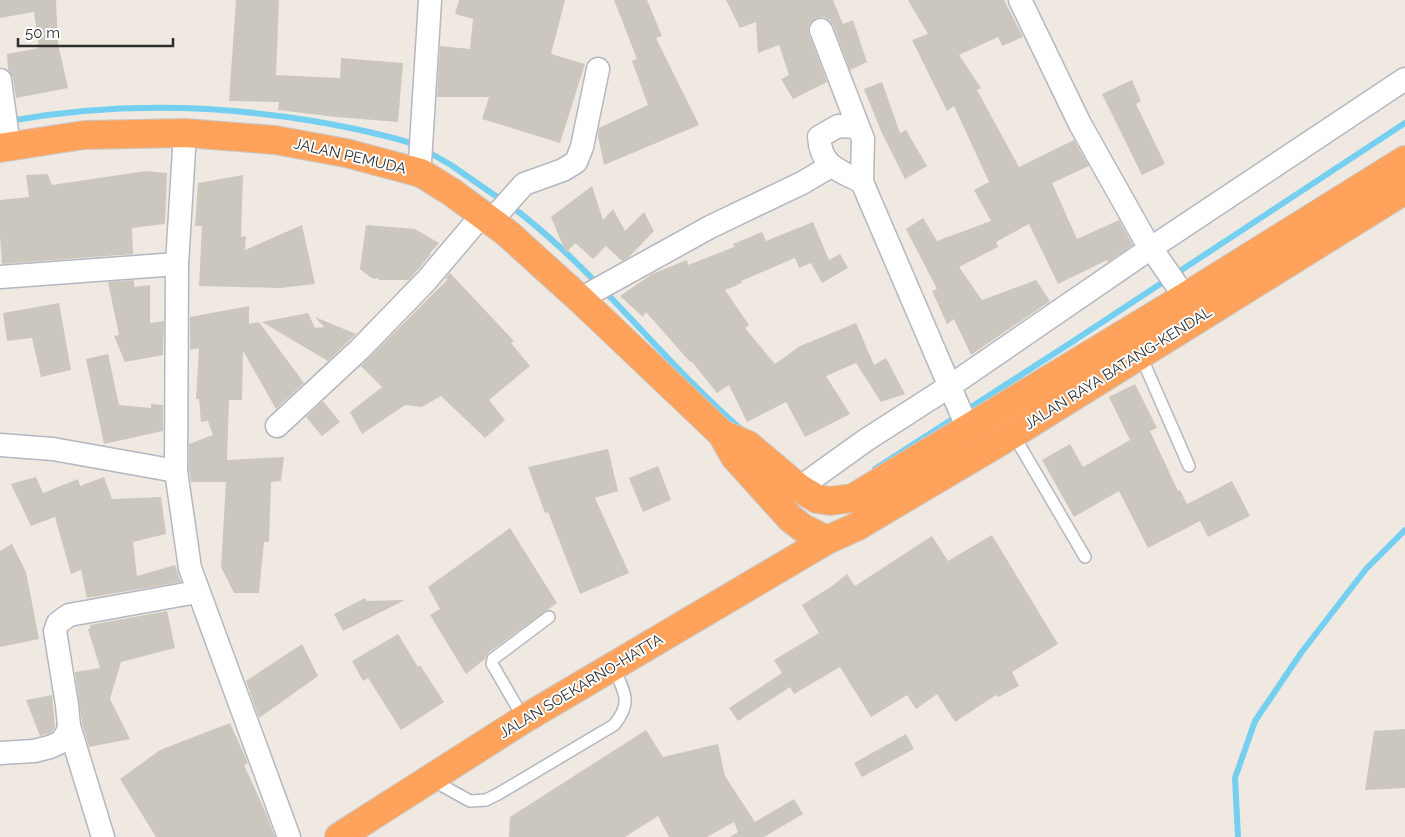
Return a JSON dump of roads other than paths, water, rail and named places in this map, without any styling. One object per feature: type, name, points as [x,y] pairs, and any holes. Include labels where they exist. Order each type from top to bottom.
[{"type":"highway","name":"JALAN PEMUDA","points":[[5,143],[84,135],[185,133],[275,140],[420,167],[453,193],[491,216],[507,233],[587,296],[722,434],[735,457],[790,518],[802,528],[827,540]]},
{"type":"highway","name":"JALAN RAYA BATANG-KENDAL","points":[[853,498],[966,424],[1405,160]]},
{"type":"highway","name":"JALAN RAYA BATANG-KENDAL","points":[[827,540],[856,527],[1013,434],[1405,190]]},
{"type":"highway","name":"JALAN PEMUDA","points":[[722,434],[748,445],[800,488],[817,499],[830,501],[853,498]]},
{"type":"highway","name":"JALAN SOEKARNO-HATTA","points":[[344,835],[524,719],[827,540]]},
{"type":"street","points":[[420,167],[430,0]]},
{"type":"street","points":[[1020,0],[1080,124],[1151,248],[1184,294]]},
{"type":"street","points":[[821,30],[863,139],[862,182],[966,424]]},
{"type":"street","points":[[277,426],[360,350],[524,184],[563,170],[576,162],[582,147],[598,69]]},
{"type":"street","points":[[800,488],[866,440],[952,392],[1151,248],[1405,79]]},
{"type":"street","points":[[0,80],[5,108],[5,143]]},
{"type":"street","points":[[858,127],[838,126],[819,137],[820,148],[831,166],[862,182]]},
{"type":"street","points":[[185,133],[177,264],[176,471],[190,568],[197,592],[289,837]]},
{"type":"street","points":[[587,296],[710,227],[802,183],[831,166]]},
{"type":"street","points":[[0,277],[177,264]]},
{"type":"street","points":[[0,444],[53,449],[176,471]]},
{"type":"street","points":[[103,837],[69,726],[55,631],[58,623],[69,615],[197,592]]},
{"type":"street","points":[[0,753],[34,751],[50,747],[61,742],[69,726]]},
{"type":"lane","points":[[1140,354],[1189,466]]},
{"type":"lane","points":[[1013,434],[1085,557]]},
{"type":"lane","points":[[524,719],[492,664],[493,659],[549,617]]},
{"type":"lane","points":[[430,779],[470,801],[486,800],[614,725],[623,714],[626,704],[624,692],[612,666]]},
{"type":"waterway","points":[[9,121],[47,115],[123,109],[161,108],[237,111],[313,121],[365,131],[417,145]]},
{"type":"waterway","points":[[875,469],[1405,123]]},
{"type":"waterway","points":[[425,150],[451,165],[503,201]]},
{"type":"waterway","points":[[511,206],[542,231],[601,287],[684,375],[742,430]]},
{"type":"waterway","points":[[1238,837],[1235,778],[1255,721],[1301,653],[1366,569],[1405,530]]}]
